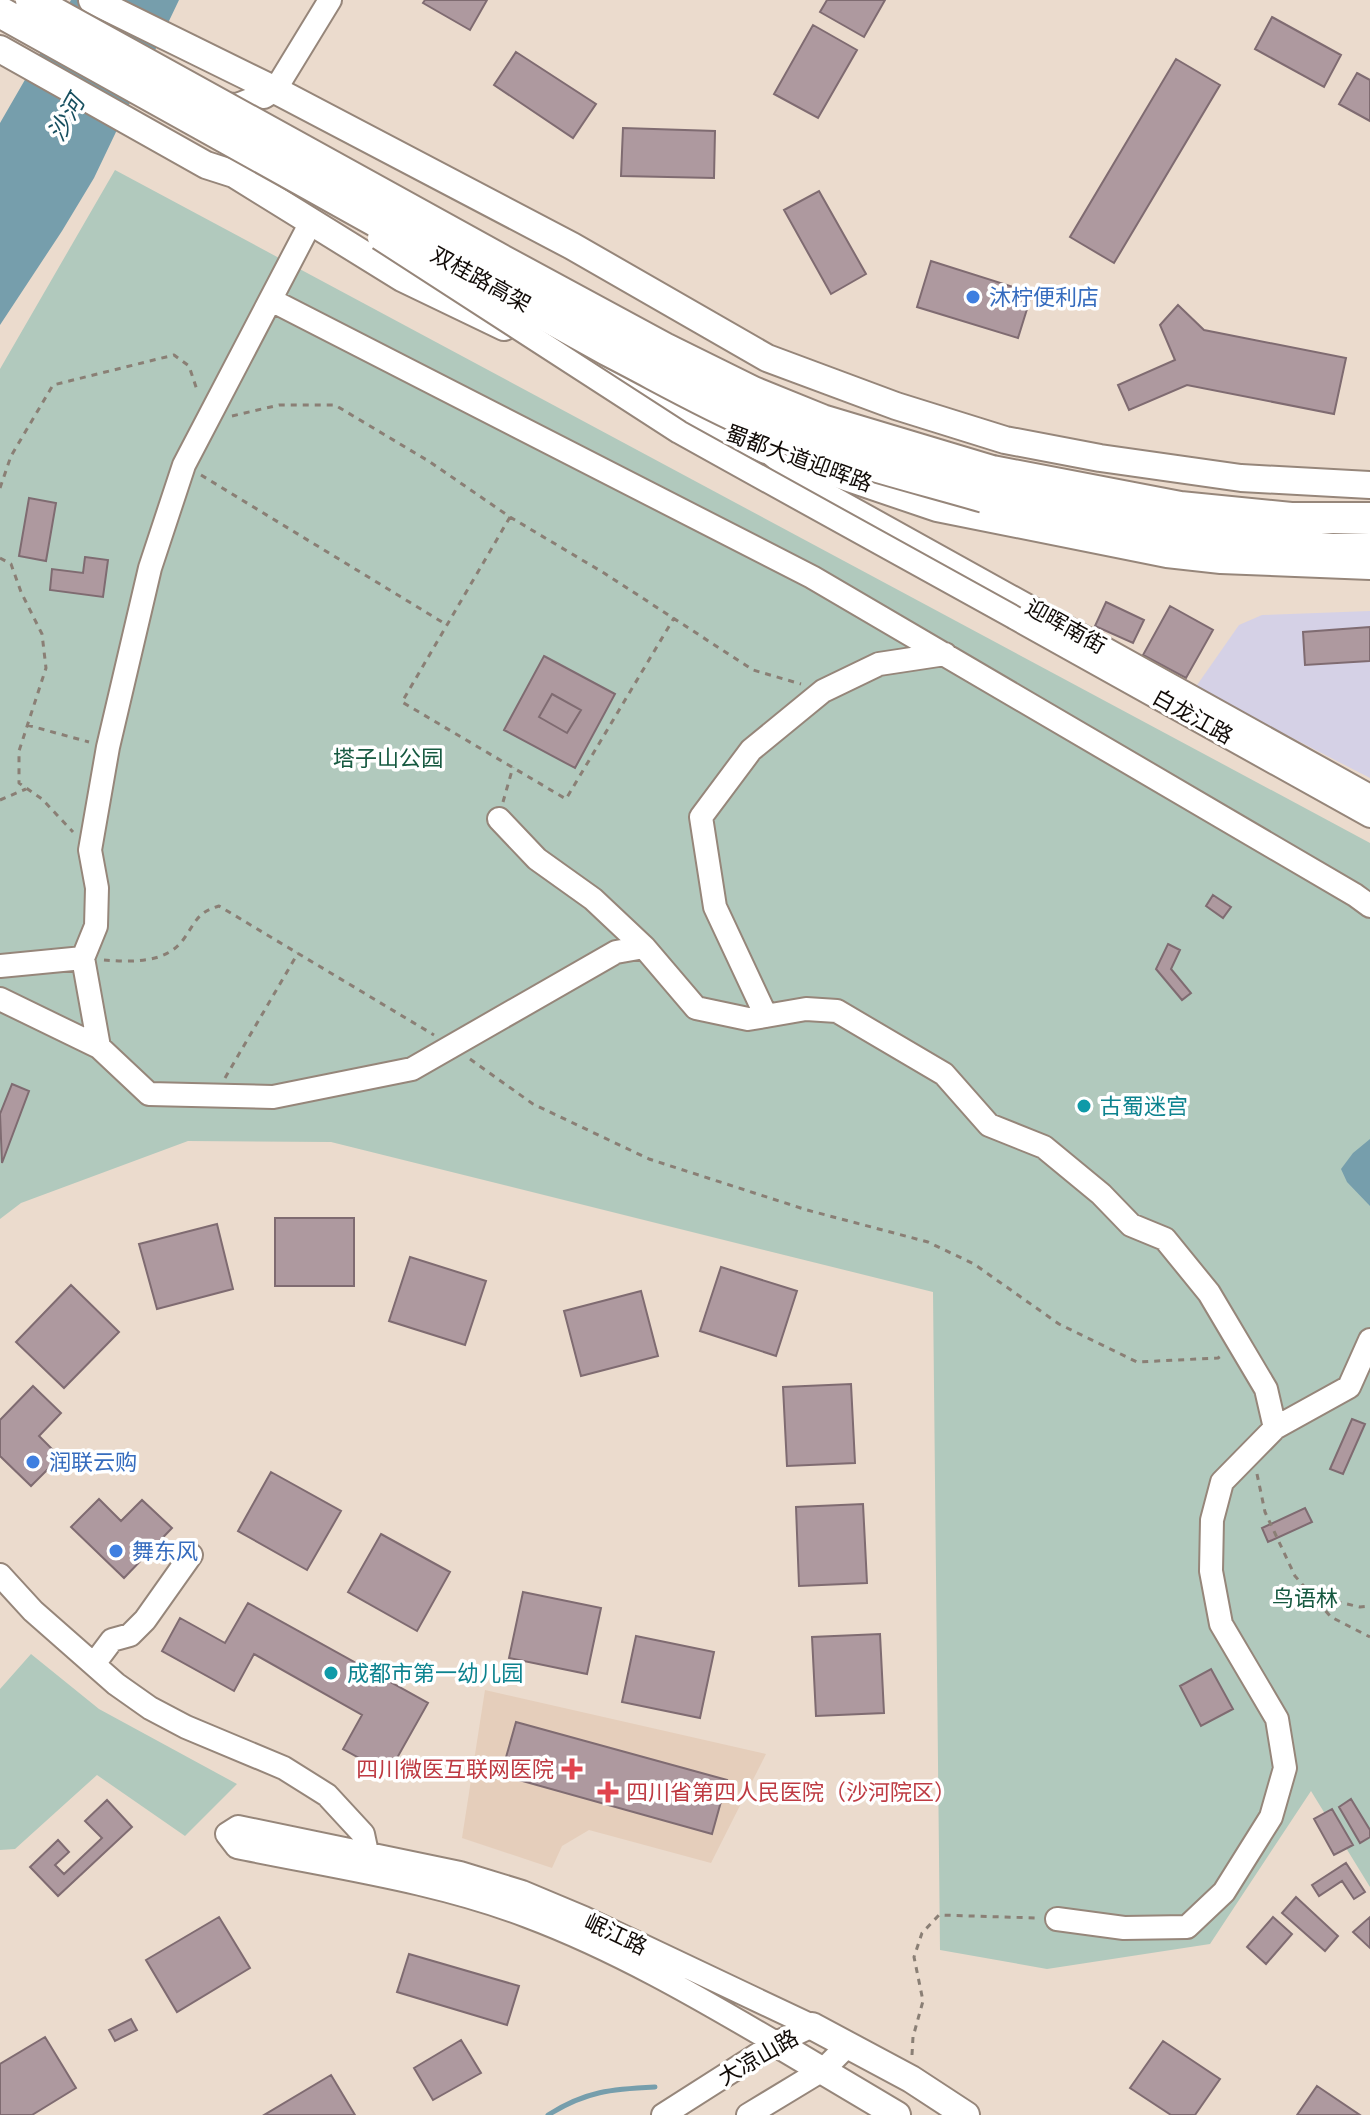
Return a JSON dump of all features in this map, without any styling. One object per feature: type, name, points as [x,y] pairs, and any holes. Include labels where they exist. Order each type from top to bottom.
[{"type":"highway","name":"双桂路高架","points":[[14,3],[241,162],[742,418],[811,446],[988,484]]},
{"type":"highway","name":"双桂路高架","points":[[14,3],[664,348],[753,392],[988,484]]},
{"type":"highway","points":[[988,484],[1291,518],[1370,518]]},
{"type":"highway","points":[[988,484],[1188,537],[1332,549],[1370,548]]},
{"type":"main road","points":[[92,0],[275,90],[572,246],[767,358],[1005,440],[1100,458],[1241,478],[1370,485]]},
{"type":"main road","name":"蜀都大道迎晖路","points":[[0,49],[206,165],[241,162],[311,222],[402,278],[766,450],[937,508],[1167,554],[1370,566]]},
{"type":"main road","points":[[1188,537],[1287,563]]},
{"type":"main road","name":"岷江路","points":[[812,2026],[911,2079],[966,2115]]},
{"type":"main road","name":"岷江路","points":[[776,2043],[897,2115]]},
{"type":"street","points":[[241,162],[223,161],[222,144],[230,118],[275,90],[330,0]]},
{"type":"street","points":[[14,3],[198,99],[237,105],[275,90]]},
{"type":"street","name":"白龙江路","points":[[241,162],[388,244],[679,432],[1370,816]]},
{"type":"street","points":[[99,1047],[83,958],[96,926],[97,888],[90,850],[108,747],[150,568],[184,465],[311,222]]},
{"type":"street","points":[[271,300],[812,577],[1370,906]]},
{"type":"street","name":"迎晖南街","points":[[766,450],[801,480],[1370,796]]},
{"type":"street","points":[[766,1016],[715,907],[701,817],[751,750],[823,691],[879,664],[945,654]]},
{"type":"street","points":[[499,819],[537,859],[593,899],[644,947],[696,1008],[748,1019],[806,1009],[837,1011],[944,1074],[989,1125],[1044,1147],[1101,1194],[1131,1225],[1165,1239],[1209,1293],[1266,1389],[1275,1428]]},
{"type":"street","points":[[0,999],[99,1047],[149,1094],[273,1097],[412,1069],[616,952],[644,947]]},
{"type":"street","points":[[0,966],[83,958]]},
{"type":"street","points":[[1057,1919],[1124,1928],[1187,1927],[1224,1892],[1271,1817],[1285,1768],[1277,1719],[1221,1624],[1211,1571],[1212,1520],[1222,1482],[1275,1428],[1349,1387],[1370,1340]]},
{"type":"street","points":[[94,1664],[112,1640],[130,1635],[145,1620],[191,1555]]},
{"type":"street","points":[[0,1575],[33,1611],[116,1684],[150,1708],[186,1727],[298,1774],[327,1795],[363,1834],[370,1865]]},
{"type":"street","name":"岷江路","points":[[238,1837],[370,1865],[527,1916],[627,1959],[776,2043]]},
{"type":"street","name":"岷江路","points":[[370,1865],[460,1873],[522,1892],[584,1918],[812,2026]]},
{"type":"street","name":"大凉山路","points":[[663,2115],[776,2043],[812,2026]]},
{"type":"street","name":"大凉山路","points":[[748,2115],[824,2069],[848,2045]]},
{"type":"path","points":[[0,488],[11,456],[53,385],[174,355],[189,366],[207,421],[279,405],[335,405],[430,462],[510,517],[753,670],[823,691]]},
{"type":"path","points":[[184,465],[447,625]]},
{"type":"path","points":[[510,517],[402,702],[566,799],[674,618]]},
{"type":"path","points":[[0,558],[11,564],[42,634],[46,668],[19,751],[19,783],[42,799],[90,850]]},
{"type":"path","points":[[27,725],[108,747]]},
{"type":"path","points":[[499,819],[513,767]]},
{"type":"path","points":[[0,800],[27,789]]},
{"type":"path","points":[[83,958],[116,961],[155,959],[180,944],[202,911],[219,906],[452,1046],[533,1104],[649,1159],[807,1210],[928,1242],[974,1264],[1059,1324],[1137,1362],[1218,1358],[1237,1342]]},
{"type":"path","points":[[215,1096],[298,953]]},
{"type":"path","points":[[1252,1451],[1265,1512],[1295,1576],[1331,1617],[1370,1637]]},
{"type":"path","points":[[1312,1596],[1360,1607],[1370,1606]]},
{"type":"path","points":[[911,2079],[913,2037],[923,2001],[914,1957],[922,1933],[939,1915],[1057,1919]]},
{"type":"shaded area","points":[[1370,611],[1370,778],[1195,688],[1239,625],[1262,615]]},
{"type":"shaded area","name":"四川省第四人民医院（沙河院区）","points":[[485,1690],[766,1754],[711,1863],[589,1830],[562,1846],[552,1868],[462,1838]]},
{"type":"green space","name":"塔子山公园","points":[[115,170],[1370,843],[1370,1887],[1311,1791],[1210,1944],[1047,1969],[940,1950],[933,1292],[331,1142],[188,1141],[21,1203],[0,1219],[0,369]]},
{"type":"green space","points":[[31,1654],[99,1709],[237,1784],[185,1836],[97,1775],[15,1849],[0,1850],[0,1689]]},
{"type":"water","name":"沙河","points":[[71,0],[179,0],[94,178],[0,325],[0,123]]},
{"type":"water","points":[[1370,1139],[1370,1206],[1347,1182],[1341,1169],[1353,1153]]},
{"type":"building","points":[[425,0],[487,0],[470,30],[423,3]]},
{"type":"building","points":[[827,0],[885,0],[864,37],[820,12]]},
{"type":"building","points":[[1272,17],[1341,55],[1324,87],[1255,49]]},
{"type":"building","points":[[813,25],[857,50],[818,118],[774,94]]},
{"type":"building","points":[[516,52],[596,104],[573,138],[494,85]]},
{"type":"building","points":[[1176,59],[1220,85],[1114,263],[1070,237]]},
{"type":"building","points":[[1357,73],[1370,80],[1370,121],[1339,104]]},
{"type":"building","points":[[623,128],[715,131],[714,178],[621,176]]},
{"type":"building","points":[[819,191],[866,274],[831,294],[784,210]]},
{"type":"building","points":[[931,261],[1032,293],[1018,338],[917,307]]},
{"type":"building","points":[[1178,305],[1204,330],[1346,358],[1334,414],[1187,385],[1129,410],[1118,385],[1175,360],[1160,325]]},
{"type":"building","points":[[29,498],[56,503],[46,561],[19,556]]},
{"type":"building","points":[[85,557],[108,560],[103,597],[50,590],[52,569],[83,573]]},
{"type":"building","points":[[1106,602],[1144,620],[1133,643],[1095,626]]},
{"type":"building","points":[[1170,606],[1213,630],[1186,678],[1143,655]]},
{"type":"building","points":[[1370,627],[1370,661],[1305,665],[1303,632]]},
{"type":"building","points":[[544,656],[615,694],[575,768],[504,730]]},
{"type":"building","points":[[552,694],[581,710],[567,733],[539,717]]},
{"type":"building","points":[[1213,895],[1231,907],[1223,918],[1206,906]]},
{"type":"building","points":[[1168,944],[1180,950],[1171,969],[1191,993],[1182,1000],[1156,969]]},
{"type":"building","points":[[12,1084],[29,1091],[2,1163],[0,1114]]},
{"type":"building","points":[[275,1218],[354,1218],[354,1286],[275,1286]]},
{"type":"building","points":[[217,1224],[233,1289],[157,1309],[139,1244]]},
{"type":"building","points":[[410,1257],[486,1281],[465,1345],[389,1321]]},
{"type":"building","points":[[721,1267],[797,1291],[776,1356],[700,1331]]},
{"type":"building","points":[[71,1285],[119,1332],[64,1388],[16,1342]]},
{"type":"building","points":[[641,1291],[658,1356],[581,1376],[564,1311]]},
{"type":"building","points":[[851,1384],[855,1463],[787,1466],[783,1387]]},
{"type":"building","points":[[33,1386],[61,1413],[39,1436],[60,1457],[31,1486],[0,1456],[0,1420]]},
{"type":"building","points":[[1352,1419],[1365,1424],[1343,1474],[1330,1469]]},
{"type":"building","points":[[271,1472],[341,1511],[307,1570],[238,1531]]},
{"type":"building","points":[[99,1499],[121,1521],[142,1500],[172,1528],[124,1578],[71,1527]]},
{"type":"building","points":[[863,1504],[867,1583],[799,1586],[796,1507]]},
{"type":"building","points":[[1305,1508],[1312,1522],[1268,1542],[1262,1528]]},
{"type":"building","points":[[381,1534],[450,1572],[417,1631],[348,1592]]},
{"type":"building","points":[[523,1592],[601,1608],[587,1674],[509,1658]]},
{"type":"building","name":"成都市第一幼儿园","points":[[248,1603],[428,1703],[388,1774],[343,1749],[362,1715],[254,1654],[234,1691],[162,1651],[180,1618],[225,1643]]},
{"type":"building","points":[[880,1634],[884,1713],[816,1716],[812,1637]]},
{"type":"building","points":[[636,1636],[714,1652],[700,1718],[622,1702]]},
{"type":"building","points":[[1211,1669],[1233,1709],[1201,1726],[1180,1686]]},
{"type":"building","points":[[516,1722],[727,1780],[712,1834],[501,1775]]},
{"type":"building","points":[[1351,1799],[1370,1830],[1370,1837],[1360,1843],[1339,1807]]},
{"type":"building","points":[[107,1800],[132,1827],[58,1896],[30,1867],[58,1840],[69,1852],[55,1865],[64,1874],[102,1838],[85,1821]]},
{"type":"building","points":[[1332,1809],[1353,1845],[1334,1855],[1314,1819]]},
{"type":"building","points":[[1346,1863],[1365,1892],[1354,1899],[1342,1881],[1319,1896],[1312,1885]]},
{"type":"building","points":[[1296,1897],[1338,1936],[1325,1951],[1282,1913]]},
{"type":"building","points":[[219,1917],[250,1968],[177,2012],[146,1960]]},
{"type":"building","points":[[1273,1917],[1292,1934],[1266,1964],[1247,1947]]},
{"type":"building","points":[[1370,1917],[1370,1948],[1353,1932]]},
{"type":"building","points":[[409,1954],[519,1986],[507,2025],[397,1992]]},
{"type":"building","points":[[131,2019],[137,2030],[115,2041],[109,2030]]},
{"type":"building","points":[[45,2037],[76,2088],[32,2115],[0,2115],[0,2064]]},
{"type":"building","points":[[461,2040],[481,2073],[433,2100],[414,2068]]},
{"type":"building","points":[[1163,2041],[1220,2079],[1195,2115],[1171,2115],[1130,2088]]},
{"type":"building","points":[[331,2075],[355,2115],[264,2115]]},
{"type":"building","points":[[1317,2086],[1360,2115],[1297,2115]]},
{"type":"waterway","points":[[548,2115],[600,2093],[655,2087]]},
{"type":"place","name":"沐柠便利店","points":[[973,297]]},
{"type":"place","name":"古蜀迷宫","points":[[1084,1106]]},
{"type":"place","name":"润联云购","points":[[33,1462]]},
{"type":"place","name":"舞东风","points":[[116,1551]]},
{"type":"place","name":"成都市第一幼儿园","points":[[331,1673]]},
{"type":"place","name":"四川微医互联网医院","points":[[572,1769]]},
{"type":"place","name":"四川省第四人民医院（沙河院区）","points":[[608,1792]]},
{"type":"park label","name":"鸟语林","points":[[1305,1598]]}]
